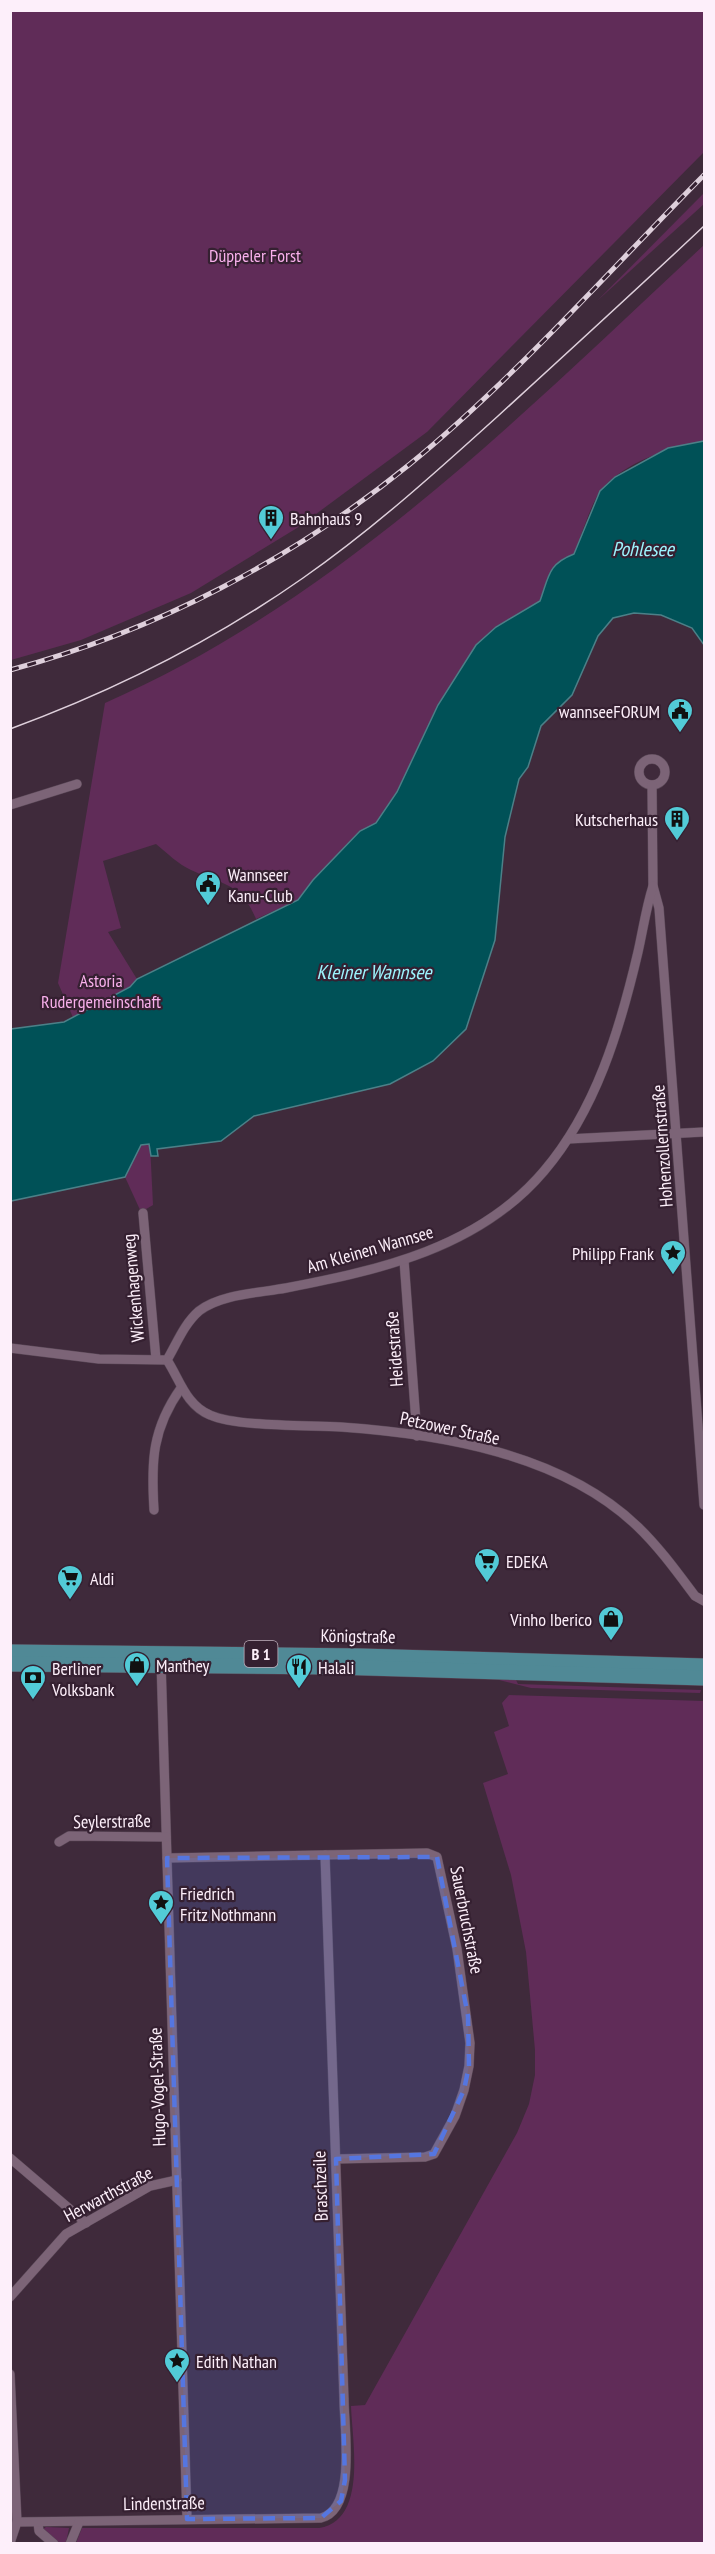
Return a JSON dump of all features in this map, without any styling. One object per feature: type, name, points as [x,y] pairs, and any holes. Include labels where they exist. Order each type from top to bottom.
[{"type":"main road","name":"Königstraße","points":[[10,1652],[333,1667],[705,1678]]},
{"type":"main road","name":"Königstraße","points":[[10,1664],[161,1659],[423,1657],[705,1666]]},
{"type":"street","points":[[10,805],[77,784]]},
{"type":"street","name":"Hohenzollernstraße","points":[[652,784],[653,886],[659,908],[705,1505]]},
{"type":"street","name":"Am Kleinen Wannsee","points":[[167,1360],[188,1323],[200,1310],[221,1300],[345,1277],[449,1244],[483,1224],[543,1172],[568,1139],[592,1095],[610,1050],[623,1009],[653,886]]},
{"type":"street","points":[[568,1139],[705,1131]]},
{"type":"street","name":"Wickenhagenweg","points":[[142,1213],[156,1359]]},
{"type":"street","name":"Heidestraße","points":[[404,1260],[417,1436]]},
{"type":"street","points":[[10,1348],[88,1358],[167,1360]]},
{"type":"street","name":"Petzower Straße","points":[[167,1360],[181,1388],[199,1408],[211,1416],[231,1421],[348,1428],[417,1436],[515,1459],[545,1469],[590,1492],[638,1526],[695,1596],[705,1600]]},
{"type":"street","points":[[153,1510],[152,1457],[158,1429],[168,1406],[181,1388]]},
{"type":"street","name":"Hugo-Vogel-Straße","points":[[161,1659],[187,2519]]},
{"type":"street","name":"Seylerstraße","points":[[59,1842],[69,1836],[166,1837]]},
{"type":"street","name":"Sauerbruchstraße","points":[[167,1858],[428,1853],[437,1857],[456,1949],[470,2043],[464,2090],[455,2116],[434,2154],[425,2157],[336,2159]]},
{"type":"street","name":"Braschzeile","points":[[325,1855],[345,2480],[341,2501],[333,2513]]},
{"type":"street","points":[[10,2158],[86,2223]]},
{"type":"street","name":"Herwarthstraße","points":[[10,2297],[66,2235],[150,2186],[177,2180]]},
{"type":"street","points":[[10,2374],[17,2522],[10,2543]]},
{"type":"street","name":"Lindenstraße","points":[[17,2522],[321,2518],[333,2513]]},
{"type":"street","points":[[70,2544],[79,2522]]},
{"type":"street","points":[[38,2523],[39,2531],[54,2544]]},
{"type":"highlighted area","points":[[437,1857],[468,2016],[469,2066],[464,2090],[434,2154],[336,2159],[345,2480],[341,2501],[321,2518],[187,2519],[167,1858]]},
{"type":"green space","name":"Düppeler Forst","points":[[11,10],[704,11],[704,152],[427,432],[297,528],[191,593],[81,640],[11,660]]},
{"type":"green space","points":[[704,193],[704,204],[597,301]]},
{"type":"green space","name":"Astoria Rudergemeinschaft","points":[[704,245],[704,441],[649,457],[623,471],[601,490],[590,511],[574,554],[554,566],[540,601],[496,627],[438,705],[397,792],[376,823],[360,831],[313,880],[298,900],[256,919],[244,898],[237,891],[186,868],[156,844],[103,861],[121,928],[108,932],[156,1010],[82,1038],[58,983],[105,703],[190,661],[271,612],[348,558],[423,500],[495,438]]},
{"type":"green space","points":[[150,1144],[153,1205],[141,1212],[125,1177],[141,1145]]},
{"type":"green space","points":[[500,1678],[515,1678],[518,1684],[701,1690],[700,1693],[531,1688],[499,1680]]},
{"type":"green space","points":[[509,1695],[704,1701],[704,2543],[76,2543],[82,2528],[319,2528],[334,2522],[345,2510],[351,2495],[354,2477],[351,2406],[365,2405],[517,2133],[529,2104],[535,2075],[535,2050],[526,1952],[511,1875],[483,1783],[508,1774],[494,1732],[509,1726],[502,1703]]},
{"type":"green space","points":[[46,2527],[69,2528],[66,2543],[57,2543],[43,2529]]},
{"type":"water","name":"Kleiner Wannsee","points":[[704,441],[704,645],[692,628],[661,615],[634,613],[613,618],[598,636],[572,695],[541,726],[528,767],[519,779],[505,837],[495,940],[466,1029],[433,1061],[390,1084],[254,1116],[221,1141],[157,1149],[158,1156],[151,1156],[149,1144],[141,1145],[125,1177],[11,1201],[11,1029],[64,1022],[130,987],[137,979],[298,900],[313,880],[360,831],[376,823],[397,792],[438,705],[476,645],[496,627],[540,601],[554,567],[574,554],[600,491],[615,477],[668,448]]},
{"type":"tram line","points":[[10,729],[87,698],[162,663],[234,623],[303,578],[379,520],[451,458],[704,226]]},
{"type":"railway","points":[[10,670],[118,635],[170,613],[271,561],[365,499],[410,464],[487,396],[704,175]]},
{"type":"place","name":"Bahnhaus 9","points":[[271,541]]},
{"type":"place","name":"wannseeFORUM","points":[[680,734]]},
{"type":"place","name":"Kutscherhaus","points":[[677,842]]},
{"type":"place","name":"Wannseer Kanu-Club","points":[[208,907]]},
{"type":"place","name":"Philipp Frank","points":[[673,1276]]},
{"type":"place","name":"EDEKA","points":[[487,1584]]},
{"type":"place","name":"Aldi","points":[[70,1601]]},
{"type":"place","name":"Vinho Iberico","points":[[611,1642]]},
{"type":"place","name":"Manthey","points":[[137,1688]]},
{"type":"place","name":"Halali","points":[[299,1690]]},
{"type":"place","name":"Berliner Volksbank","points":[[33,1701]]},
{"type":"place","name":"Friedrich Fritz Nothmann","points":[[161,1926]]},
{"type":"place","name":"Edith Nathan","points":[[177,2384]]},
{"type":"water label","name":"Pohlesee","points":[[643,549]]}]
